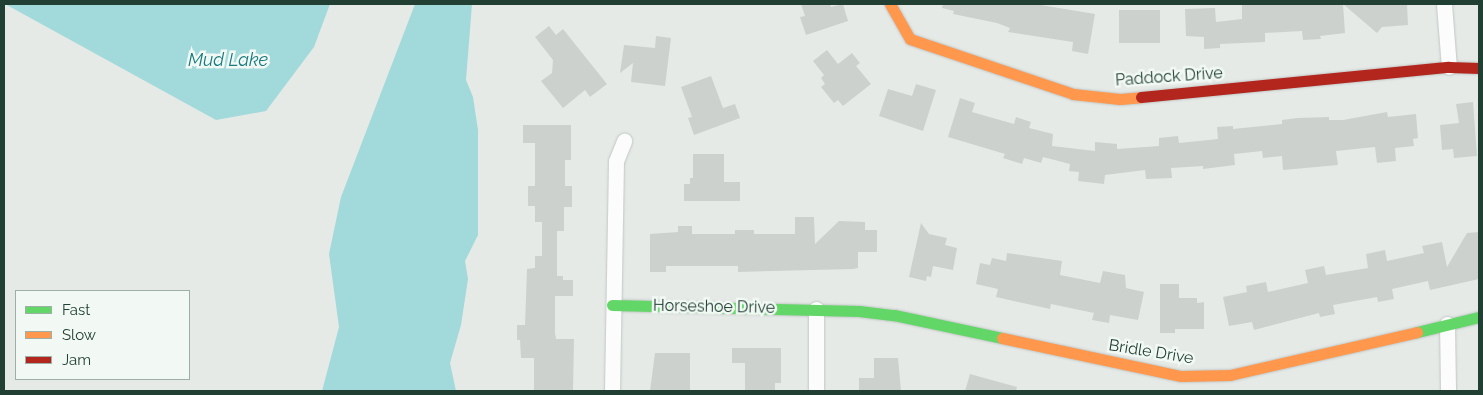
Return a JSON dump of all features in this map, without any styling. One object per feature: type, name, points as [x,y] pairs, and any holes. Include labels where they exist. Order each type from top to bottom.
[{"type":"street","name":"Paddock Drive","points":[[890,4],[910,39],[1073,94],[1120,99],[1449,67],[1479,68]]},
{"type":"street","points":[[1444,4],[1449,67]]},
{"type":"street","points":[[612,391],[616,161],[624,141]]},
{"type":"street","name":"Horseshoe Drive","points":[[612,305],[816,309]]},
{"type":"street","points":[[816,309],[816,391]]},
{"type":"street","name":"Bridle Drive","points":[[816,309],[894,315],[1181,376],[1230,375],[1479,317]]},
{"type":"street","points":[[1448,324],[1448,391]]},
{"type":"water","name":"Mud Lake","points":[[5,4],[330,4],[314,47],[266,111],[216,120]]},
{"type":"water","points":[[415,4],[472,4],[466,80],[473,97],[478,130],[478,235],[465,261],[468,279],[461,325],[450,363],[456,391],[322,391],[339,327],[329,254],[341,197]]},
{"type":"building","points":[[801,4],[830,4],[831,7],[843,4],[848,21],[806,35],[800,17],[805,16]]},
{"type":"building","points":[[943,4],[1035,4],[1095,14],[1088,54],[1072,51],[1073,42],[1008,32],[1010,28],[997,23],[953,14],[954,11],[942,8]]},
{"type":"building","points":[[1242,4],[1343,4],[1345,33],[1320,36],[1321,39],[1303,40],[1302,31],[1265,33],[1265,42],[1220,44],[1220,48],[1204,49],[1204,37],[1186,36],[1185,9],[1215,8],[1216,22],[1242,19]]},
{"type":"building","points":[[1343,4],[1407,4],[1408,25],[1382,27],[1377,33]]},
{"type":"building","points":[[1119,10],[1160,10],[1160,43],[1119,43]]},
{"type":"building","points":[[549,26],[556,35],[563,29],[607,84],[590,97],[585,90],[563,108],[541,81],[552,73],[553,60],[535,37]]},
{"type":"building","points":[[656,36],[671,38],[665,86],[631,82],[633,63],[620,73],[624,45],[655,48]]},
{"type":"building","points":[[827,50],[838,64],[852,53],[860,63],[856,66],[871,84],[843,106],[838,100],[834,103],[821,87],[825,84],[821,78],[824,75],[813,61]]},
{"type":"building","points":[[711,76],[723,108],[735,104],[740,118],[694,135],[688,118],[692,117],[681,87]]},
{"type":"building","points":[[916,84],[936,90],[923,131],[879,116],[888,89],[912,96]]},
{"type":"building","points":[[960,98],[975,103],[972,112],[1014,124],[1016,117],[1031,122],[1029,128],[1053,134],[1052,146],[1095,151],[1095,142],[1117,144],[1117,149],[1159,146],[1159,138],[1178,136],[1179,143],[1218,139],[1217,127],[1233,126],[1233,129],[1282,124],[1282,120],[1297,118],[1329,117],[1329,120],[1343,120],[1387,112],[1388,117],[1416,114],[1418,138],[1413,139],[1414,146],[1395,148],[1396,161],[1377,163],[1375,147],[1336,151],[1338,165],[1283,170],[1282,156],[1263,158],[1262,151],[1234,154],[1235,165],[1203,169],[1203,166],[1171,168],[1172,178],[1146,179],[1145,170],[1105,175],[1104,184],[1078,181],[1079,172],[1069,171],[1070,164],[1043,157],[1041,163],[1024,158],[1022,164],[1003,158],[1005,154],[948,137]]},
{"type":"building","points":[[1473,102],[1477,156],[1454,158],[1453,149],[1442,150],[1440,125],[1459,123],[1456,104]]},
{"type":"building","points":[[523,125],[571,125],[571,160],[565,160],[565,186],[572,186],[572,207],[564,207],[564,231],[557,231],[557,276],[563,276],[563,280],[573,280],[573,296],[555,296],[555,333],[556,339],[574,339],[573,391],[534,391],[534,358],[521,358],[520,340],[517,340],[517,325],[525,325],[527,269],[535,268],[535,256],[542,256],[542,222],[535,222],[535,206],[528,206],[528,186],[535,186],[535,143],[523,143]]},
{"type":"building","points":[[693,154],[724,154],[724,182],[740,182],[740,201],[684,201],[684,184],[690,184],[690,178],[693,178]]},
{"type":"building","points":[[795,217],[814,217],[815,244],[839,221],[865,222],[865,230],[877,230],[877,252],[858,252],[858,268],[853,269],[738,272],[738,266],[666,266],[666,272],[650,272],[650,234],[678,232],[678,226],[692,226],[692,234],[735,234],[735,230],[754,230],[754,234],[795,234]]},
{"type":"building","points":[[921,223],[929,234],[947,238],[945,245],[957,248],[953,270],[933,266],[931,277],[927,276],[926,281],[909,277]]},
{"type":"building","points":[[1479,232],[1479,279],[1430,290],[1428,281],[1392,289],[1394,299],[1378,302],[1377,297],[1333,305],[1335,314],[1320,317],[1319,313],[1254,330],[1252,322],[1229,326],[1223,297],[1247,292],[1246,286],[1266,282],[1268,292],[1308,283],[1305,270],[1324,266],[1326,275],[1368,268],[1366,254],[1385,250],[1387,261],[1424,253],[1422,246],[1442,242],[1447,267],[1467,233]]},
{"type":"building","points":[[1007,253],[1062,261],[1060,275],[1100,283],[1103,271],[1125,275],[1126,288],[1144,292],[1138,320],[1110,315],[1109,323],[1092,320],[1094,313],[1051,304],[1050,309],[996,297],[998,289],[976,284],[980,263],[990,265],[992,258],[1006,261]]},
{"type":"building","points":[[1160,284],[1179,284],[1179,298],[1197,298],[1197,303],[1204,302],[1204,329],[1175,329],[1175,333],[1160,333]]},
{"type":"building","points":[[732,348],[781,348],[781,383],[775,383],[775,391],[745,391],[745,363],[732,363]]},
{"type":"building","points":[[655,353],[690,353],[690,391],[650,391]]},
{"type":"building","points":[[874,358],[898,358],[901,391],[859,391],[859,378],[874,378]]},
{"type":"building","points":[[970,374],[1017,387],[1016,391],[965,391]]},
{"type":"traffic: fast","points":[[612,305],[859,311],[894,315],[1002,338]]},
{"type":"traffic: fast","points":[[1417,332],[1479,317]]},
{"type":"traffic: slow","points":[[890,4],[910,39],[1073,94],[1120,99],[1141,97]]},
{"type":"traffic: slow","points":[[1002,338],[1181,376],[1230,375],[1417,332]]},
{"type":"traffic: jam","points":[[1141,97],[1449,67],[1479,68]]}]
